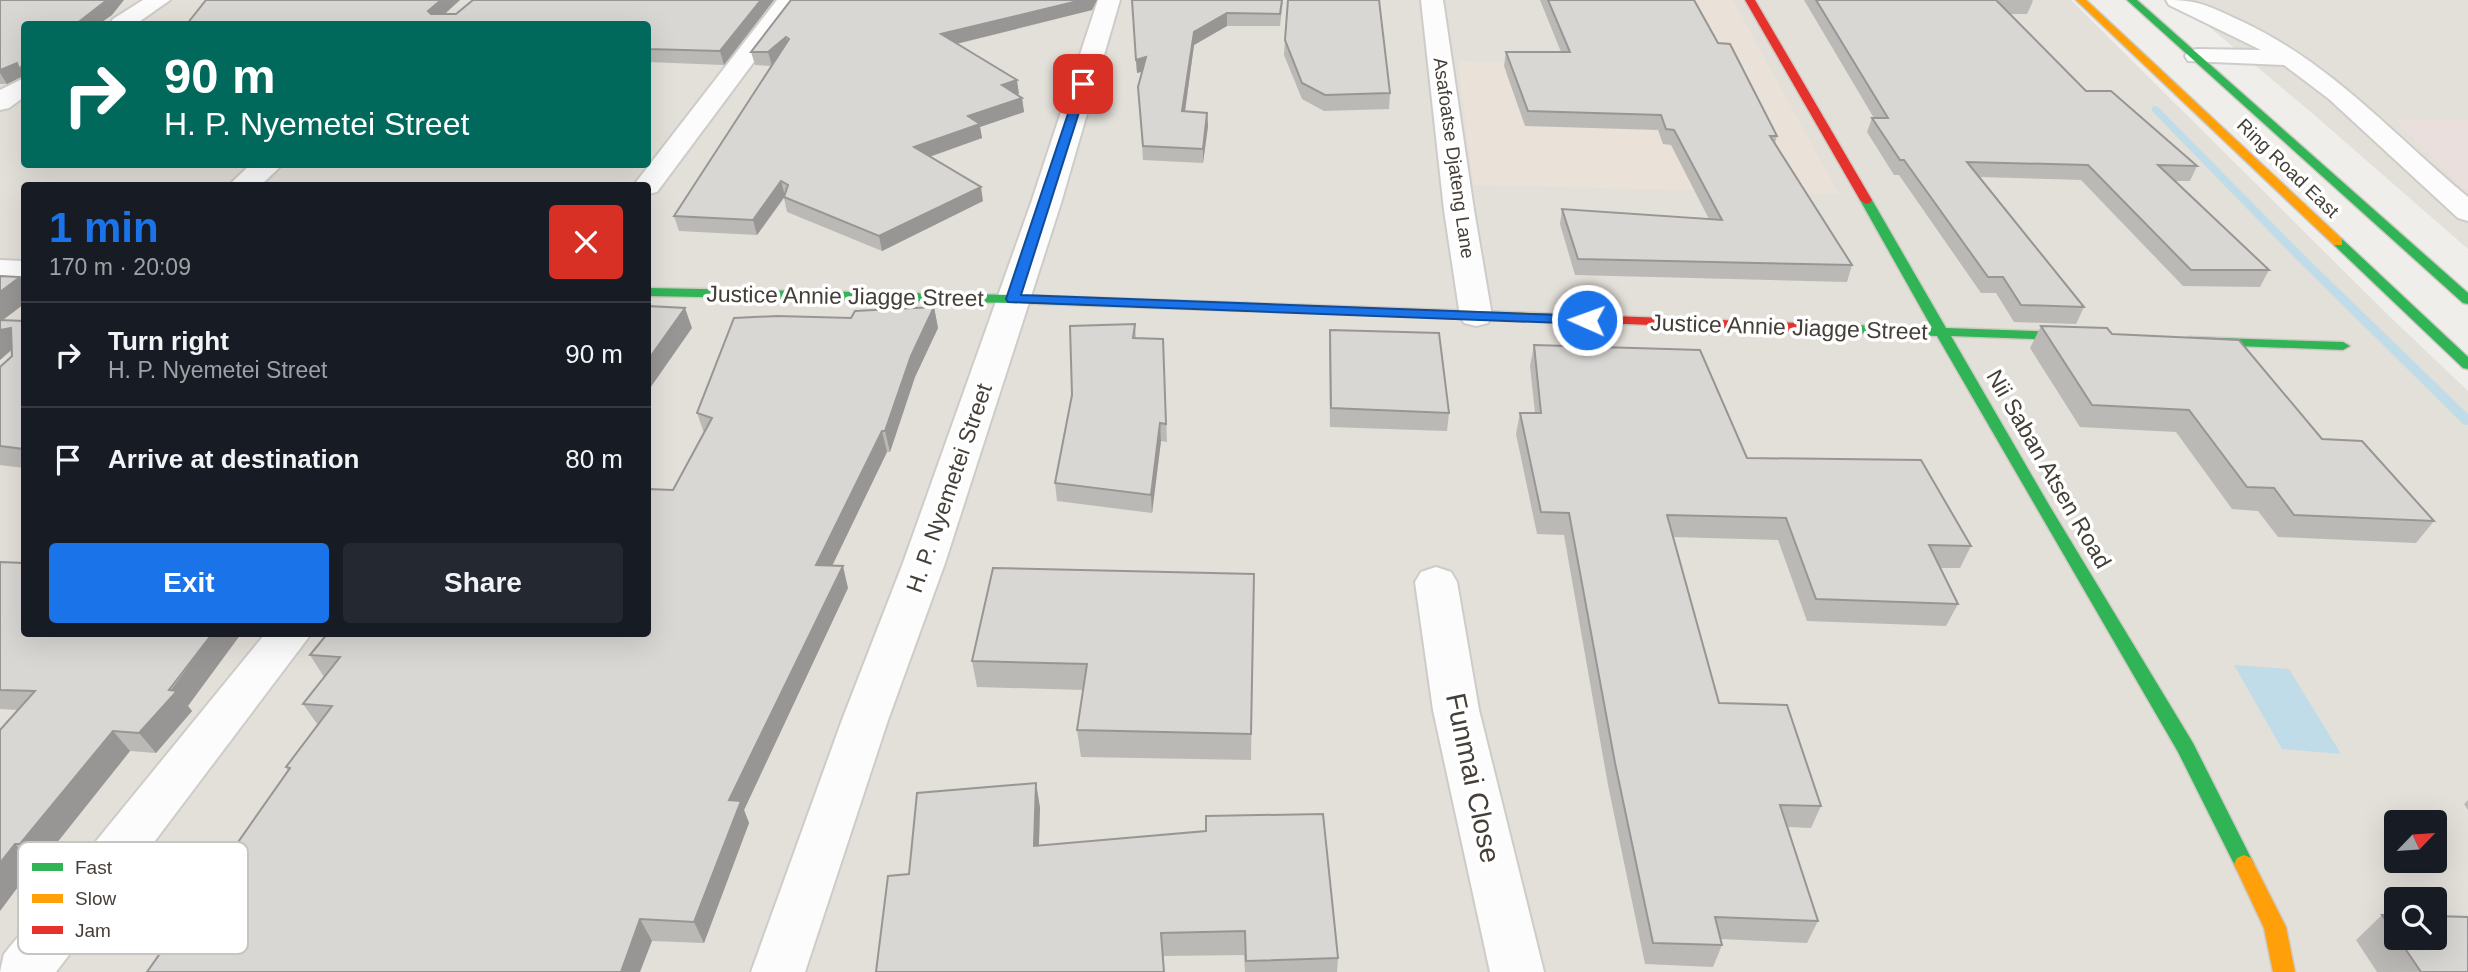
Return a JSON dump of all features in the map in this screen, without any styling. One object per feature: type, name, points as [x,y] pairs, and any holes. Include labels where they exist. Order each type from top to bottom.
[{"type":"street","points":[[126,21],[159,0]]},
{"type":"street","points":[[650,182],[789,0]]},
{"type":"street","name":"H. P. Nyemetei Street","points":[[778,972],[865,720],[924,563],[1046,203],[1109,0]]},
{"type":"street","name":"Asafoatse Djateng Lane","points":[[1432,0],[1459,210],[1476,316]]},
{"type":"street","name":"Nii Saban Atsen Road","points":[[1750,0],[2041,505],[2186,748],[2275,927],[2284,972]]},
{"type":"street","name":"Ring Road East","points":[[2081,0],[2468,365]]},
{"type":"street","name":"Ring Road East","points":[[2132,0],[2468,300]]},
{"type":"street","points":[[2177,0],[2292,58],[2383,132],[2430,182],[2468,212]]},
{"type":"street","points":[[2197,56],[2292,58]]},
{"type":"street","points":[[0,102],[21,88]]},
{"type":"street","points":[[247,182],[264,168]]},
{"type":"street","points":[[0,269],[21,270]]},
{"type":"street","name":"Justice Annie Jiagge Street","points":[[651,292],[1013,299],[2109,338]]},
{"type":"street","points":[[2178,340],[2343,346]]},
{"type":"street","name":"Funmai Close","points":[[1436,582],[1456,710],[1517,972]]},
{"type":"street","points":[[125,842],[287,637]]},
{"type":"street","points":[[23,972],[37,954]]},
{"type":"shaded area","points":[[0,0],[2071,0],[2468,391],[2468,972],[0,972]]},
{"type":"shaded area","points":[[1592,0],[1733,0],[1839,194],[1473,185],[1458,61],[1612,64]]},
{"type":"shaded area","points":[[2177,0],[2468,0],[2468,249],[2312,113]]},
{"type":"shaded area","points":[[2395,119],[2468,120],[2468,193]]},
{"type":"water","points":[[2234,665],[2289,669],[2341,754],[2282,749]]},
{"type":"building","points":[[0,0],[107,0],[80,21],[21,21],[21,67],[19,69],[17,63],[0,70]]},
{"type":"building","points":[[206,0],[441,0],[428,11],[431,14],[456,14],[473,0],[761,0],[720,51],[651,49],[651,21],[189,21]]},
{"type":"building","points":[[791,0],[1082,0],[941,34],[1017,80],[1002,85],[1022,98],[968,116],[980,124],[914,147],[981,187],[879,236],[784,197],[788,185],[781,181],[753,220],[674,216],[789,39],[786,37],[768,52],[751,52]]},
{"type":"building","points":[[1132,0],[1282,0],[1280,14],[1227,13],[1194,32],[1182,111],[1207,113],[1203,149],[1143,146],[1138,87],[1146,57],[1136,60]]},
{"type":"building","points":[[1288,0],[1379,0],[1390,93],[1325,95],[1302,83],[1285,40]]},
{"type":"building","points":[[1548,0],[1694,0],[1718,43],[1730,44],[1777,136],[1770,136],[1852,265],[1578,259],[1562,209],[1722,220],[1674,130],[1666,129],[1661,115],[1528,111],[1506,52],[1570,52]]},
{"type":"building","points":[[1816,0],[1996,0],[2086,91],[2111,91],[2197,166],[2158,165],[2269,270],[2191,270],[2088,165],[1967,162],[2084,307],[2021,305],[2003,277],[1988,277],[1904,160],[1900,160],[1872,118],[1888,118]]},
{"type":"building","points":[[0,276],[20,277],[0,292]]},
{"type":"building","points":[[651,306],[685,308],[651,356]]},
{"type":"building","points":[[934,307],[911,356],[885,431],[882,431],[816,565],[843,566],[729,800],[741,801],[694,922],[640,919],[621,972],[147,972],[160,954],[248,954],[248,842],[238,842],[290,768],[286,767],[332,706],[303,704],[340,657],[310,655],[325,637],[651,637],[651,489],[673,490],[712,418],[697,413],[734,318],[851,318],[855,311]]},
{"type":"building","points":[[0,320],[21,321],[21,449],[0,446],[0,367],[12,356],[11,328],[0,330]]},
{"type":"building","points":[[1135,324],[1133,338],[1163,339],[1166,424],[1160,423],[1151,495],[1055,483],[1072,395],[1070,326]]},
{"type":"building","points":[[2041,326],[2107,328],[2112,334],[2239,340],[2322,439],[2362,441],[2434,521],[2294,515],[2274,488],[2247,487],[2189,410],[2092,405]]},
{"type":"building","points":[[1330,330],[1439,333],[1449,413],[1331,408]]},
{"type":"building","points":[[1534,345],[1700,350],[1747,458],[1921,460],[1971,546],[1929,545],[1958,604],[1816,599],[1786,518],[1667,515],[1719,703],[1787,705],[1821,806],[1780,805],[1818,921],[1715,917],[1722,945],[1653,943],[1615,763],[1569,513],[1541,512],[1520,413],[1541,413]]},
{"type":"building","points":[[0,562],[21,563],[21,637],[210,637],[169,690],[177,691],[139,733],[113,731],[22,842],[15,844],[0,863],[0,730],[35,691],[0,690]]},
{"type":"building","points":[[993,568],[1254,574],[1251,734],[1077,730],[1087,664],[972,661]]},
{"type":"building","points":[[1036,783],[1034,846],[1206,831],[1206,816],[1323,814],[1338,958],[1246,961],[1245,931],[1161,933],[1164,972],[876,972],[888,876],[909,874],[917,793]]},
{"type":"building","points":[[2447,916],[2468,917],[2468,972],[2421,972],[2406,950],[2447,950]]},
{"type":"waterway","points":[[2155,109],[2301,258],[2468,421]]},
{"type":"traffic: fast","points":[[2132,0],[2468,300]]},
{"type":"traffic: fast","points":[[1866,200],[2041,505],[2186,748],[2244,864]]},
{"type":"traffic: fast","points":[[2338,242],[2468,365]]},
{"type":"traffic: fast","points":[[651,292],[1013,299],[1247,307]]},
{"type":"traffic: fast","points":[[1799,327],[2087,337]]},
{"type":"traffic: fast","points":[[2189,341],[2343,346]]},
{"type":"traffic: slow","points":[[2081,0],[2338,242]]},
{"type":"traffic: slow","points":[[1247,307],[1532,317]]},
{"type":"traffic: slow","points":[[2244,864],[2275,927],[2284,972]]},
{"type":"traffic: jam","points":[[1750,0],[1866,200]]},
{"type":"traffic: jam","points":[[1532,317],[1799,327]]},
{"type":"route","points":[[1083,84],[1013,299],[1587,320]]}]
